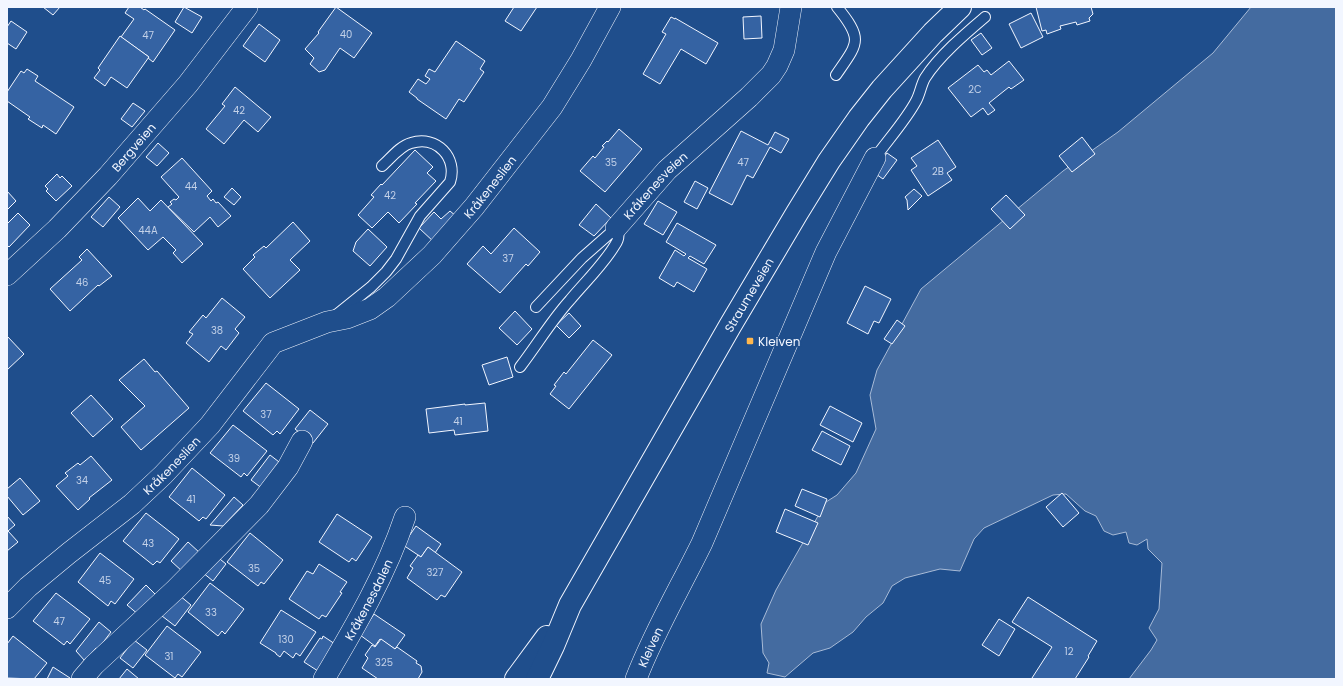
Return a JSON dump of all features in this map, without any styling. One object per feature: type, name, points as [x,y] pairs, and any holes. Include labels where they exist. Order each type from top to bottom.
[{"type":"main road","name":"Straumeveien","points":[[516,679],[570,605],[797,212],[830,161],[859,118],[882,89],[932,32],[960,7]]},
{"type":"main road","name":"Straumeveien","points":[[537,679],[570,605]]},
{"type":"street","name":"Bergveien","points":[[7,275],[57,229],[108,176],[188,84],[247,7]]},
{"type":"street","name":"Kråkeneslien","points":[[7,608],[28,587],[132,504],[163,475],[210,425],[273,343],[327,322],[347,318],[370,309],[432,256],[474,208],[552,107],[581,60],[610,7]]},
{"type":"street","name":"Kråkenesveien","points":[[616,228],[667,170],[771,75],[784,50],[791,7]]},
{"type":"street","name":"Kleiven","points":[[636,679],[651,642],[702,543],[826,252],[875,158]]},
{"type":"street","points":[[82,679],[94,665],[176,589],[259,505],[284,472],[302,440]]},
{"type":"street","name":"Kråkenesdalen","points":[[324,679],[365,609],[400,533],[405,517]]},
{"type":"lane","points":[[836,76],[854,50],[856,39],[852,27],[837,7]]},
{"type":"lane","points":[[875,158],[910,112],[917,100],[924,79],[938,61],[985,17]]},
{"type":"lane","name":"Kråkeneslien","points":[[327,322],[371,287],[386,272],[396,259],[420,216],[450,182],[451,177],[451,162],[448,155],[434,144],[423,142],[413,142],[404,146],[382,166]]},
{"type":"lane","points":[[536,307],[582,258],[616,228]]},
{"type":"lane","name":"Kråkenesveien","points":[[520,367],[552,321],[590,278],[616,245],[619,238],[616,228]]},
{"type":"water","points":[[1251,7],[1336,7],[1336,679],[1129,679],[1157,640],[1149,628],[1159,609],[1162,563],[1148,549],[1147,539],[1137,545],[1129,543],[1126,532],[1113,535],[1104,531],[1096,516],[1085,511],[1066,494],[1053,495],[984,528],[974,539],[960,571],[940,569],[905,578],[892,586],[883,603],[866,617],[853,632],[830,648],[813,653],[785,677],[767,673],[769,663],[763,653],[761,624],[776,590],[826,502],[837,495],[856,473],[876,429],[870,395],[877,370],[921,289],[1063,171],[1118,132],[1213,53]]},
{"type":"building","points":[[43,7],[60,7],[53,15]]},
{"type":"building","points":[[129,7],[140,7],[144,10],[145,9],[175,30],[153,62],[148,58],[149,57],[121,37],[134,19],[125,13]]},
{"type":"building","points":[[184,7],[202,17],[192,33],[175,22]]},
{"type":"building","points":[[336,7],[372,33],[354,58],[340,48],[325,70],[319,72],[310,64],[314,58],[305,49],[319,33],[318,32]]},
{"type":"building","points":[[514,7],[537,7],[521,31],[505,21]]},
{"type":"building","points":[[1036,7],[1091,7],[1093,14],[1089,18],[1090,21],[1077,25],[1076,22],[1060,26],[1061,29],[1047,34],[1046,30],[1042,31]]},
{"type":"building","points":[[1031,13],[1043,37],[1021,48],[1009,24]]},
{"type":"building","points":[[761,16],[762,38],[744,39],[743,17]]},
{"type":"building","points":[[671,17],[718,43],[706,64],[681,49],[660,84],[643,74],[666,34],[662,32]]},
{"type":"building","points":[[11,21],[27,32],[16,49],[7,43],[7,27]]},
{"type":"building","points":[[259,24],[280,40],[265,62],[243,46]]},
{"type":"building","points":[[981,33],[992,48],[982,55],[971,40]]},
{"type":"building","points":[[120,36],[149,57],[127,88],[111,77],[105,86],[94,78],[100,70],[98,68]]},
{"type":"building","points":[[456,41],[485,61],[480,69],[484,72],[464,102],[459,99],[446,119],[409,92],[418,79],[426,84],[430,79],[425,76],[429,69],[435,72]]},
{"type":"building","points":[[1009,61],[1024,80],[1011,89],[1009,87],[989,103],[995,110],[988,115],[983,108],[971,117],[948,88],[978,65],[984,72],[987,70],[991,75]]},
{"type":"building","points":[[27,69],[38,76],[35,81],[74,107],[56,134],[43,125],[42,128],[28,119],[30,117],[7,101],[7,92],[21,71],[24,73]]},
{"type":"building","points":[[235,87],[271,117],[258,132],[244,120],[224,144],[206,129],[225,106],[222,104]]},
{"type":"building","points":[[133,103],[145,111],[132,127],[121,119]]},
{"type":"building","points":[[619,129],[642,149],[605,192],[580,171],[593,156],[595,158],[604,147],[602,146],[607,141],[608,142]]},
{"type":"building","points":[[741,131],[768,145],[775,132],[789,139],[781,153],[770,147],[753,178],[747,175],[732,205],[709,193]]},
{"type":"building","points":[[1082,137],[1095,154],[1072,172],[1059,156]]},
{"type":"building","points":[[938,140],[956,167],[947,173],[952,180],[928,196],[911,170],[917,166],[911,158]]},
{"type":"building","points":[[158,143],[169,153],[157,166],[146,157]]},
{"type":"building","points":[[415,150],[433,167],[427,173],[436,181],[415,203],[417,204],[399,223],[388,212],[372,228],[358,215],[374,197],[371,195]]},
{"type":"building","points":[[887,153],[897,160],[883,179],[873,172]]},
{"type":"building","points":[[182,158],[212,191],[207,196],[211,201],[213,199],[216,203],[218,202],[231,216],[218,227],[210,217],[194,232],[168,207],[172,204],[170,202],[179,197],[161,177]]},
{"type":"building","points":[[57,174],[60,178],[62,176],[72,186],[56,201],[46,191],[48,189],[45,186]]},
{"type":"building","points":[[695,181],[708,188],[697,209],[684,202]]},
{"type":"building","points":[[232,188],[241,197],[234,205],[224,197]]},
{"type":"building","points":[[914,189],[922,196],[908,210],[907,200],[905,197]]},
{"type":"building","points":[[7,191],[16,201],[7,210]]},
{"type":"building","points":[[1006,195],[1025,215],[1010,229],[991,209]]},
{"type":"building","points":[[109,197],[120,207],[103,227],[91,217]]},
{"type":"building","points":[[138,198],[150,211],[161,200],[203,244],[182,263],[173,253],[176,250],[163,237],[148,250],[118,218]]},
{"type":"building","points":[[658,201],[677,212],[663,235],[644,224]]},
{"type":"building","points":[[596,204],[611,218],[594,236],[579,225]]},
{"type":"building","points":[[450,211],[457,217],[435,243],[419,228],[434,212],[441,219]]},
{"type":"building","points":[[18,213],[30,225],[9,247],[7,245],[7,224]]},
{"type":"building","points":[[293,222],[310,241],[290,260],[300,270],[270,298],[243,269],[255,257],[253,255],[264,246],[266,248]]},
{"type":"building","points":[[677,223],[716,245],[704,264],[690,256],[688,258],[707,269],[694,292],[677,282],[674,287],[659,278],[675,250],[684,256],[686,254],[666,242]]},
{"type":"building","points":[[514,228],[540,252],[528,266],[526,264],[500,293],[467,264],[483,246],[491,254]]},
{"type":"building","points":[[368,229],[387,247],[370,266],[353,251],[356,242]]},
{"type":"building","points":[[87,249],[112,276],[99,286],[98,285],[70,311],[50,289],[82,260],[79,257]]},
{"type":"building","points":[[865,286],[891,299],[879,323],[874,321],[868,334],[847,323]]},
{"type":"building","points":[[222,298],[245,317],[235,329],[239,333],[226,350],[221,346],[209,362],[186,343],[193,334],[189,332],[203,315],[206,318]]},
{"type":"building","points":[[515,311],[532,329],[517,345],[499,328]]},
{"type":"building","points":[[569,313],[581,326],[569,338],[556,325]]},
{"type":"building","points":[[897,320],[905,326],[892,344],[884,339]]},
{"type":"building","points":[[7,336],[24,354],[7,370]]},
{"type":"building","points":[[593,340],[612,355],[569,409],[550,394],[556,386],[554,385],[564,372],[566,374]]},
{"type":"building","points":[[507,357],[513,377],[489,385],[482,365]]},
{"type":"building","points":[[144,359],[155,372],[157,371],[189,408],[141,450],[121,427],[145,406],[119,380]]},
{"type":"building","points":[[266,383],[299,409],[280,434],[277,431],[273,435],[243,411]]},
{"type":"building","points":[[91,395],[113,419],[93,437],[71,413]]},
{"type":"building","points":[[485,403],[488,431],[455,435],[454,430],[429,433],[426,409]]},
{"type":"building","points":[[830,406],[862,423],[853,442],[820,425]]},
{"type":"building","points":[[310,410],[328,424],[313,443],[295,429]]},
{"type":"building","points":[[233,425],[267,451],[247,476],[244,473],[241,477],[210,453]]},
{"type":"building","points":[[822,431],[850,446],[841,465],[812,450]]},
{"type":"building","points":[[270,455],[283,465],[263,489],[251,480]]},
{"type":"building","points":[[91,456],[112,480],[89,498],[90,499],[78,510],[56,486],[68,476],[65,473],[78,463],[80,465]]},
{"type":"building","points":[[192,468],[225,495],[206,519],[203,517],[199,521],[169,497]]},
{"type":"building","points":[[20,478],[40,501],[23,515],[7,496],[7,489]]},
{"type":"building","points":[[802,489],[827,499],[820,517],[795,506]]},
{"type":"building","points":[[1062,493],[1079,513],[1063,527],[1046,507]]},
{"type":"building","points":[[234,497],[243,505],[223,526],[210,525]]},
{"type":"building","points":[[785,509],[818,523],[808,545],[776,532]]},
{"type":"building","points":[[146,513],[179,539],[160,563],[157,561],[153,565],[123,541]]},
{"type":"building","points":[[337,514],[372,537],[356,561],[352,558],[349,562],[319,542]]},
{"type":"building","points":[[7,516],[15,525],[8,531],[18,542],[7,551]]},
{"type":"building","points":[[416,526],[441,544],[435,553],[428,547],[421,557],[403,545]]},
{"type":"building","points":[[250,533],[283,560],[264,584],[261,582],[258,586],[227,562]]},
{"type":"building","points":[[188,542],[200,553],[183,572],[171,561]]},
{"type":"building","points":[[428,547],[462,572],[445,597],[441,595],[437,600],[407,578],[413,568],[410,566],[418,555],[421,557]]},
{"type":"building","points":[[100,553],[134,579],[115,604],[111,601],[108,606],[78,582]]},
{"type":"building","points":[[215,555],[226,564],[213,581],[202,572]]},
{"type":"building","points":[[319,564],[347,582],[340,592],[342,593],[326,617],[322,615],[319,619],[289,599],[307,571],[313,574]]},
{"type":"building","points":[[210,583],[244,609],[225,634],[222,631],[218,636],[188,612]]},
{"type":"building","points":[[146,585],[157,596],[139,615],[127,605]]},
{"type":"building","points":[[56,593],[90,619],[70,644],[67,641],[64,645],[33,621]]},
{"type":"building","points":[[179,595],[191,605],[175,626],[162,616]]},
{"type":"building","points":[[1028,597],[1097,641],[1075,679],[1032,678],[1052,647],[1012,622]]},
{"type":"building","points":[[281,610],[316,632],[300,656],[296,653],[293,658],[284,651],[280,657],[260,643]]},
{"type":"building","points":[[374,614],[405,635],[395,649],[380,639],[375,646],[360,635]]},
{"type":"building","points":[[999,619],[1015,629],[999,656],[982,645]]},
{"type":"building","points":[[99,622],[111,632],[98,649],[96,648],[85,661],[76,651]]},
{"type":"building","points":[[167,626],[201,652],[182,677],[178,674],[175,678],[145,655]]},
{"type":"building","points":[[13,636],[47,663],[34,679],[7,678],[7,644]]},
{"type":"building","points":[[323,636],[335,644],[318,671],[304,662],[320,638],[322,639]]},
{"type":"building","points":[[381,639],[395,649],[397,647],[417,661],[416,663],[421,666],[422,672],[418,679],[378,679],[362,668],[368,658],[365,655],[372,645],[375,647]]},
{"type":"building","points":[[134,640],[147,650],[133,668],[120,658]]},
{"type":"building","points":[[53,667],[70,678],[47,679]]},
{"type":"building","points":[[127,669],[139,679],[119,679]]},
{"type":"place","name":"Kleiven","points":[[750,341]]}]
